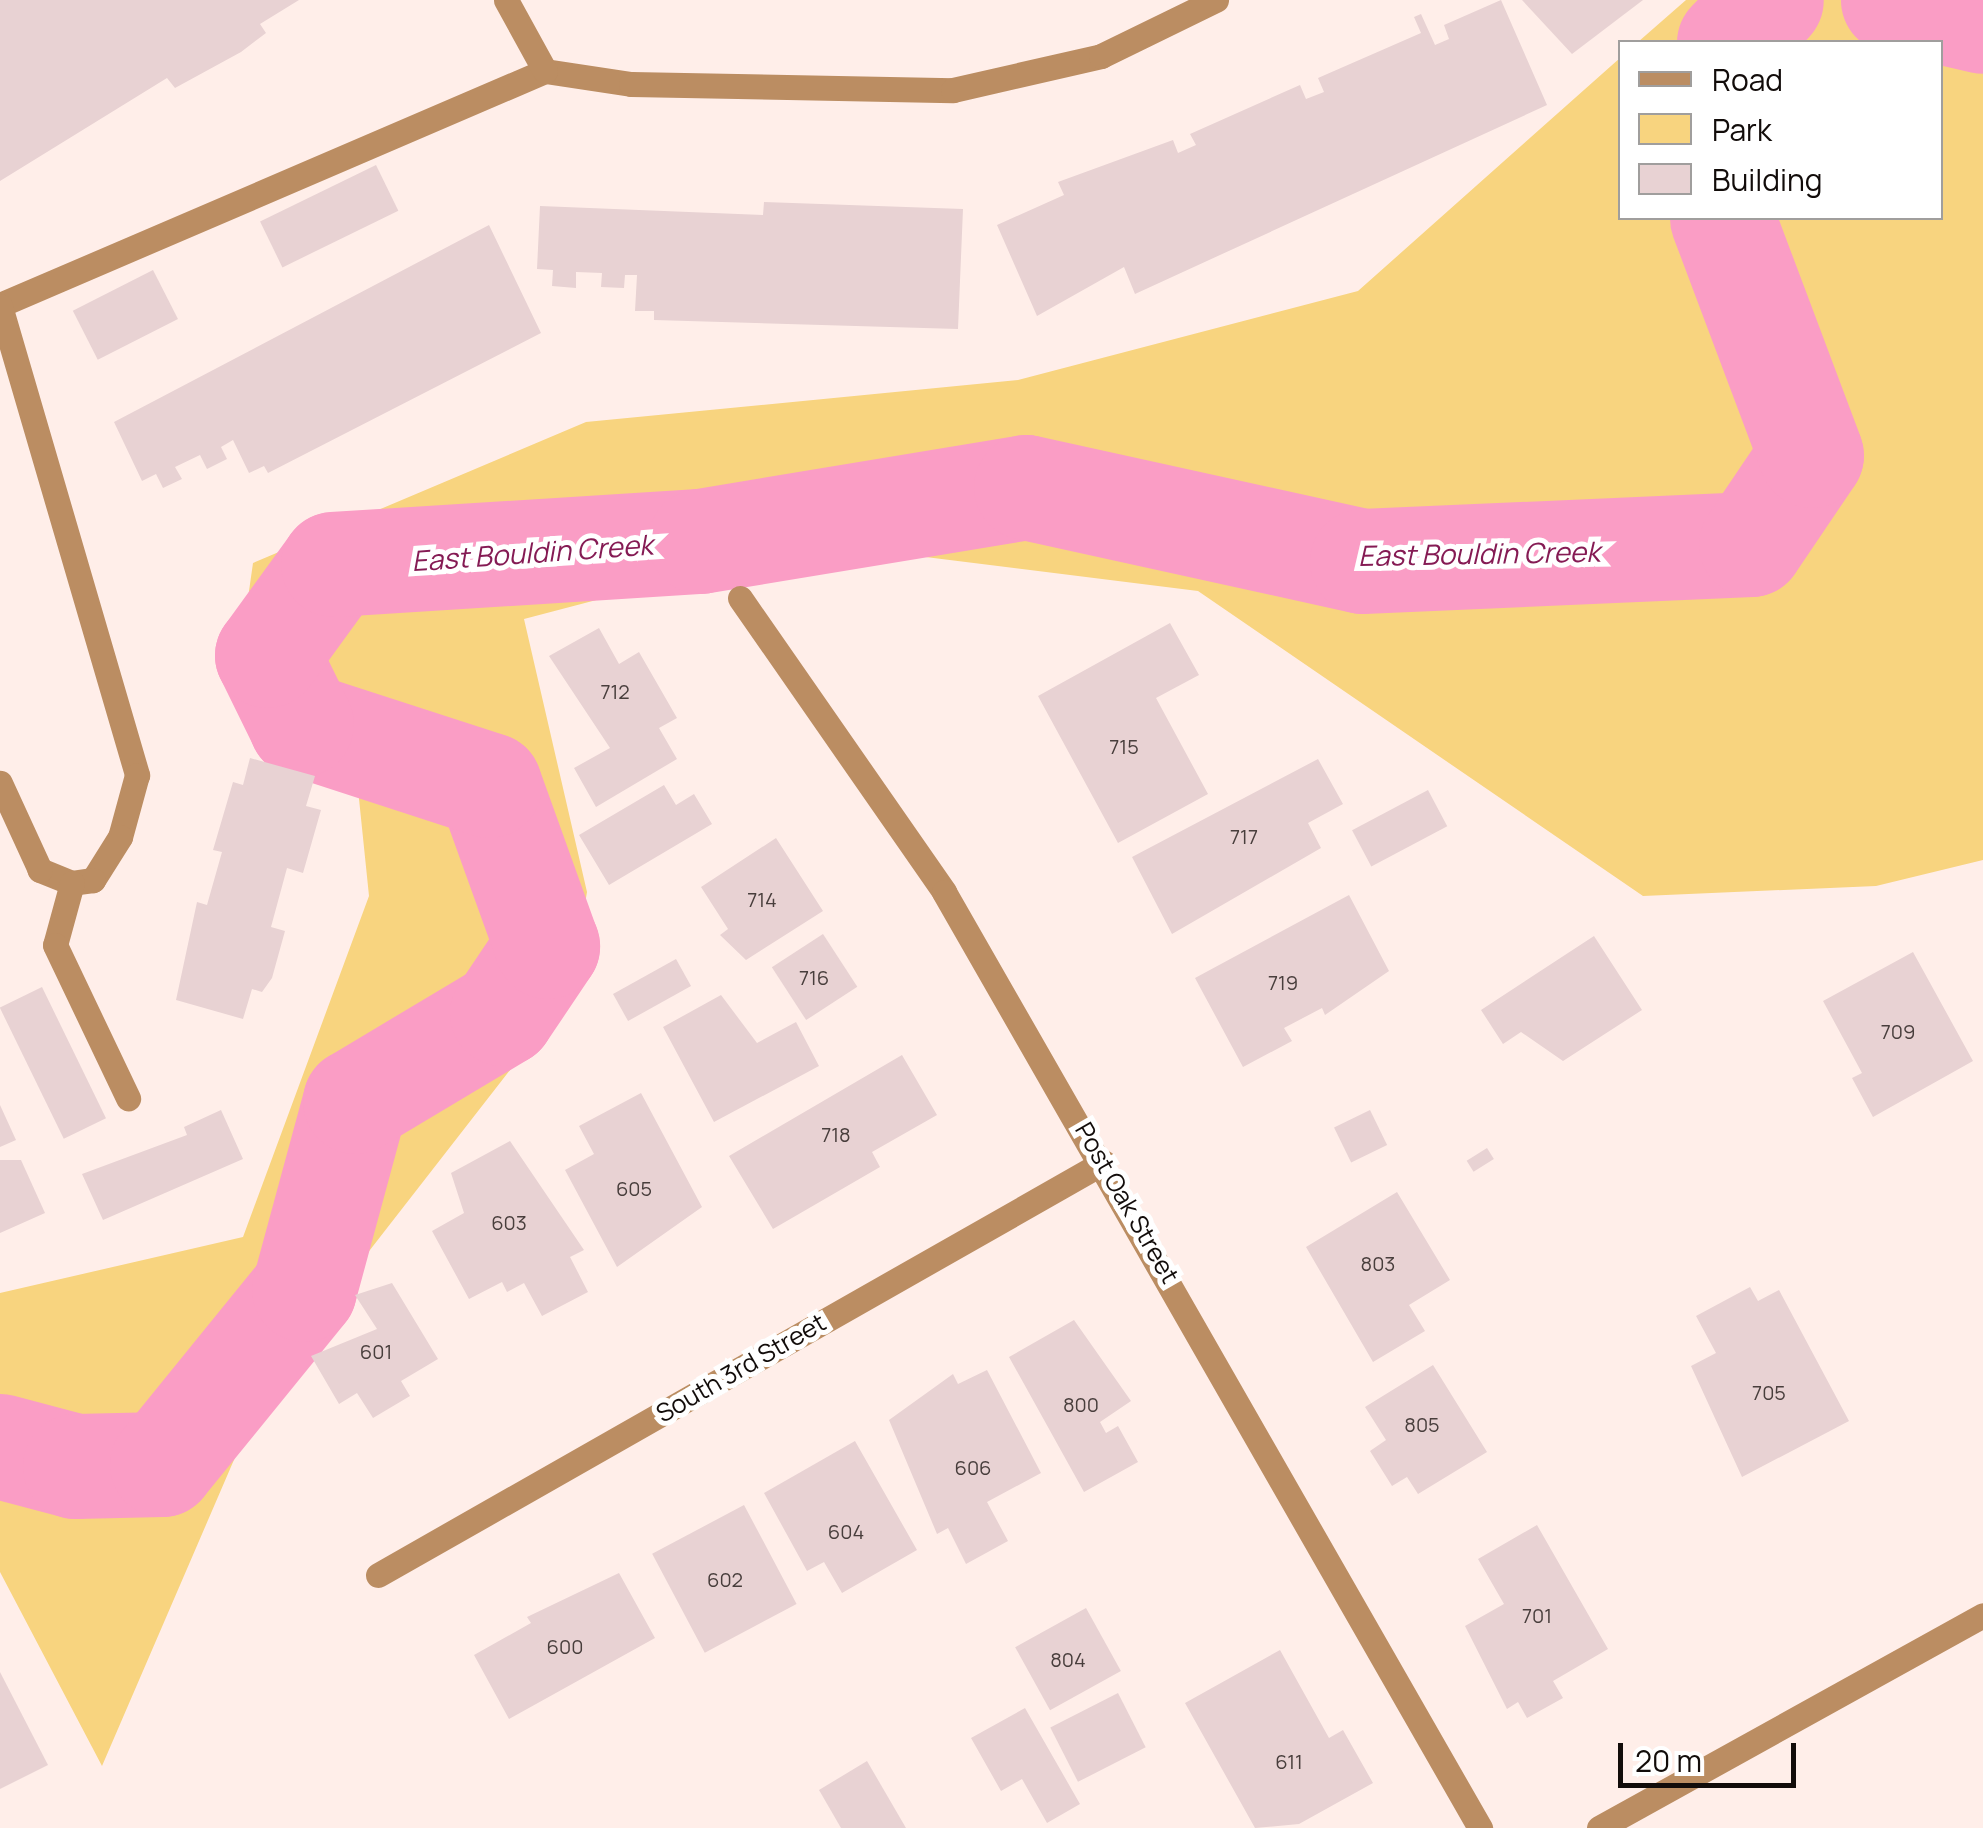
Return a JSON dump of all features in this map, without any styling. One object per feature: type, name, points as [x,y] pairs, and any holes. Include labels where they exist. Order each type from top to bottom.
[{"type":"street","points":[[506,0],[545,71]]},
{"type":"street","points":[[0,783],[40,870],[72,883],[93,880],[120,837],[137,775],[0,305],[545,71],[631,84],[953,90],[1101,56],[1216,0]]},
{"type":"street","name":"Post Oak Street","points":[[740,598],[944,892],[1104,1162],[1480,1828]]},
{"type":"street","points":[[72,883],[54,944],[128,1098]]},
{"type":"street","name":"South 3rd Street","points":[[378,1575],[1104,1162]]},
{"type":"street","points":[[1599,1828],[1983,1615]]},
{"type":"green space","points":[[1686,0],[1983,0],[1983,860],[1876,886],[1643,896],[1198,591],[813,543],[524,619],[587,892],[570,993],[268,1381],[102,1766],[0,1572],[0,1293],[243,1237],[369,896],[355,760],[254,721],[242,640],[253,563],[586,422],[1018,380],[1358,291],[1618,60],[1618,220],[1943,220],[1943,40],[1640,40]]},
{"type":"building","points":[[0,0],[299,0],[260,24],[266,33],[241,52],[175,88],[167,78],[0,181]]},
{"type":"building","points":[[1501,0],[1547,105],[1135,294],[1124,267],[1037,316],[997,225],[1064,195],[1058,182],[1173,140],[1178,153],[1196,145],[1190,134],[1300,85],[1306,99],[1324,92],[1318,78],[1421,33],[1414,17],[1421,14],[1435,45],[1449,39],[1444,25]]},
{"type":"building","points":[[1522,0],[1643,0],[1572,54]]},
{"type":"building","points":[[376,165],[398,211],[282,267],[260,222]]},
{"type":"building","points":[[764,202],[963,209],[958,329],[654,320],[654,311],[635,311],[637,275],[625,275],[624,288],[601,287],[602,273],[576,272],[576,288],[552,286],[553,270],[537,269],[540,206],[763,215]]},
{"type":"building","points":[[489,225],[541,333],[268,473],[264,466],[249,473],[233,440],[221,447],[227,459],[207,469],[200,455],[175,467],[182,479],[163,488],[156,474],[142,481],[114,422]]},
{"type":"building","points":[[153,270],[178,319],[98,360],[73,311]]},
{"type":"building","points":[[1170,623],[1199,675],[1156,698],[1208,794],[1118,843],[1038,696]]},
{"type":"building","points":[[599,628],[619,664],[639,652],[677,718],[659,728],[677,759],[596,807],[574,768],[610,748],[549,656]]},
{"type":"building","points":[[250,758],[315,776],[306,806],[321,810],[303,873],[287,868],[271,927],[285,931],[272,978],[262,992],[252,989],[243,1019],[176,1000],[197,902],[207,905],[222,852],[213,850],[233,782],[243,785]]},
{"type":"building","points":[[1318,759],[1343,804],[1308,823],[1321,848],[1172,934],[1132,857]]},
{"type":"building","points":[[664,785],[676,805],[694,794],[712,824],[609,885],[579,835]]},
{"type":"building","points":[[1428,790],[1447,826],[1371,867],[1352,830]]},
{"type":"building","points":[[776,838],[823,911],[746,960],[720,935],[728,929],[701,887]]},
{"type":"building","points":[[1349,895],[1389,971],[1325,1015],[1322,1008],[1284,1028],[1292,1041],[1243,1067],[1195,978]]},
{"type":"building","points":[[823,934],[857,987],[806,1020],[772,967]]},
{"type":"building","points":[[1594,936],[1642,1010],[1563,1061],[1521,1032],[1503,1044],[1481,1010]]},
{"type":"building","points":[[1913,952],[1973,1061],[1873,1117],[1852,1078],[1862,1073],[1823,1001]]},
{"type":"building","points":[[676,959],[691,986],[628,1021],[613,994]]},
{"type":"building","points":[[42,987],[106,1118],[64,1139],[0,1008]]},
{"type":"building","points":[[721,995],[757,1043],[796,1022],[819,1066],[714,1122],[663,1027]]},
{"type":"building","points":[[902,1055],[937,1115],[872,1152],[880,1167],[773,1229],[729,1156]]},
{"type":"building","points":[[641,1093],[702,1207],[617,1267],[565,1170],[594,1154],[579,1126]]},
{"type":"building","points":[[0,1105],[16,1140],[0,1147]]},
{"type":"building","points":[[221,1110],[243,1159],[103,1220],[82,1174],[187,1135],[184,1127]]},
{"type":"building","points":[[1370,1110],[1387,1145],[1351,1163],[1334,1128]]},
{"type":"building","points":[[510,1141],[584,1250],[570,1257],[588,1292],[542,1316],[524,1283],[507,1292],[502,1282],[469,1299],[432,1231],[464,1213],[451,1173]]},
{"type":"building","points":[[1487,1148],[1494,1159],[1474,1172],[1467,1161]]},
{"type":"building","points":[[0,1160],[21,1160],[45,1213],[0,1233]]},
{"type":"building","points":[[1397,1192],[1450,1280],[1409,1305],[1425,1331],[1373,1362],[1306,1247]]},
{"type":"building","points":[[392,1283],[438,1359],[401,1381],[410,1396],[373,1418],[357,1393],[339,1404],[311,1356],[377,1329],[355,1295]]},
{"type":"building","points":[[1750,1287],[1758,1301],[1779,1290],[1849,1421],[1742,1477],[1691,1366],[1716,1353],[1696,1316]]},
{"type":"building","points":[[1074,1320],[1131,1401],[1100,1422],[1106,1433],[1118,1426],[1138,1462],[1084,1492],[1009,1357]]},
{"type":"building","points":[[1433,1365],[1487,1452],[1418,1494],[1407,1477],[1392,1486],[1370,1451],[1386,1440],[1365,1407]]},
{"type":"building","points":[[987,1370],[1041,1473],[987,1502],[1008,1541],[966,1564],[948,1528],[937,1534],[889,1420],[953,1374],[958,1384]]},
{"type":"building","points":[[855,1441],[917,1550],[842,1593],[824,1562],[807,1571],[764,1493]]},
{"type":"building","points":[[744,1505],[797,1604],[705,1653],[652,1554]]},
{"type":"building","points":[[1537,1525],[1608,1649],[1553,1681],[1563,1698],[1527,1718],[1518,1702],[1507,1709],[1465,1626],[1504,1604],[1478,1559]]},
{"type":"building","points":[[619,1573],[655,1638],[509,1719],[474,1655],[531,1623],[527,1617]]},
{"type":"building","points":[[1086,1608],[1121,1671],[1050,1710],[1015,1647]]},
{"type":"building","points":[[1280,1650],[1329,1738],[1343,1730],[1373,1783],[1299,1824],[1255,1828],[1185,1703]]},
{"type":"building","points":[[0,1672],[48,1765],[0,1789]]},
{"type":"building","points":[[1118,1693],[1146,1747],[1078,1782],[1050,1728]]},
{"type":"building","points":[[1025,1708],[1080,1804],[1047,1823],[1022,1779],[1001,1791],[971,1738]]},
{"type":"building","points":[[867,1761],[906,1828],[841,1828],[819,1790]]},
{"type":"waterway","name":"East Bouldin Creek","points":[[1731,40],[1771,0]]},
{"type":"waterway","name":"East Bouldin Creek","points":[[1893,0],[1983,21]]},
{"type":"waterway","name":"East Bouldin Creek","points":[[0,1446],[75,1466],[162,1464],[304,1289],[355,1101],[502,1013],[547,946],[489,785],[301,724],[267,655],[333,564],[700,541],[1026,487],[1362,561],[1751,544],[1811,455],[1723,220]]}]
